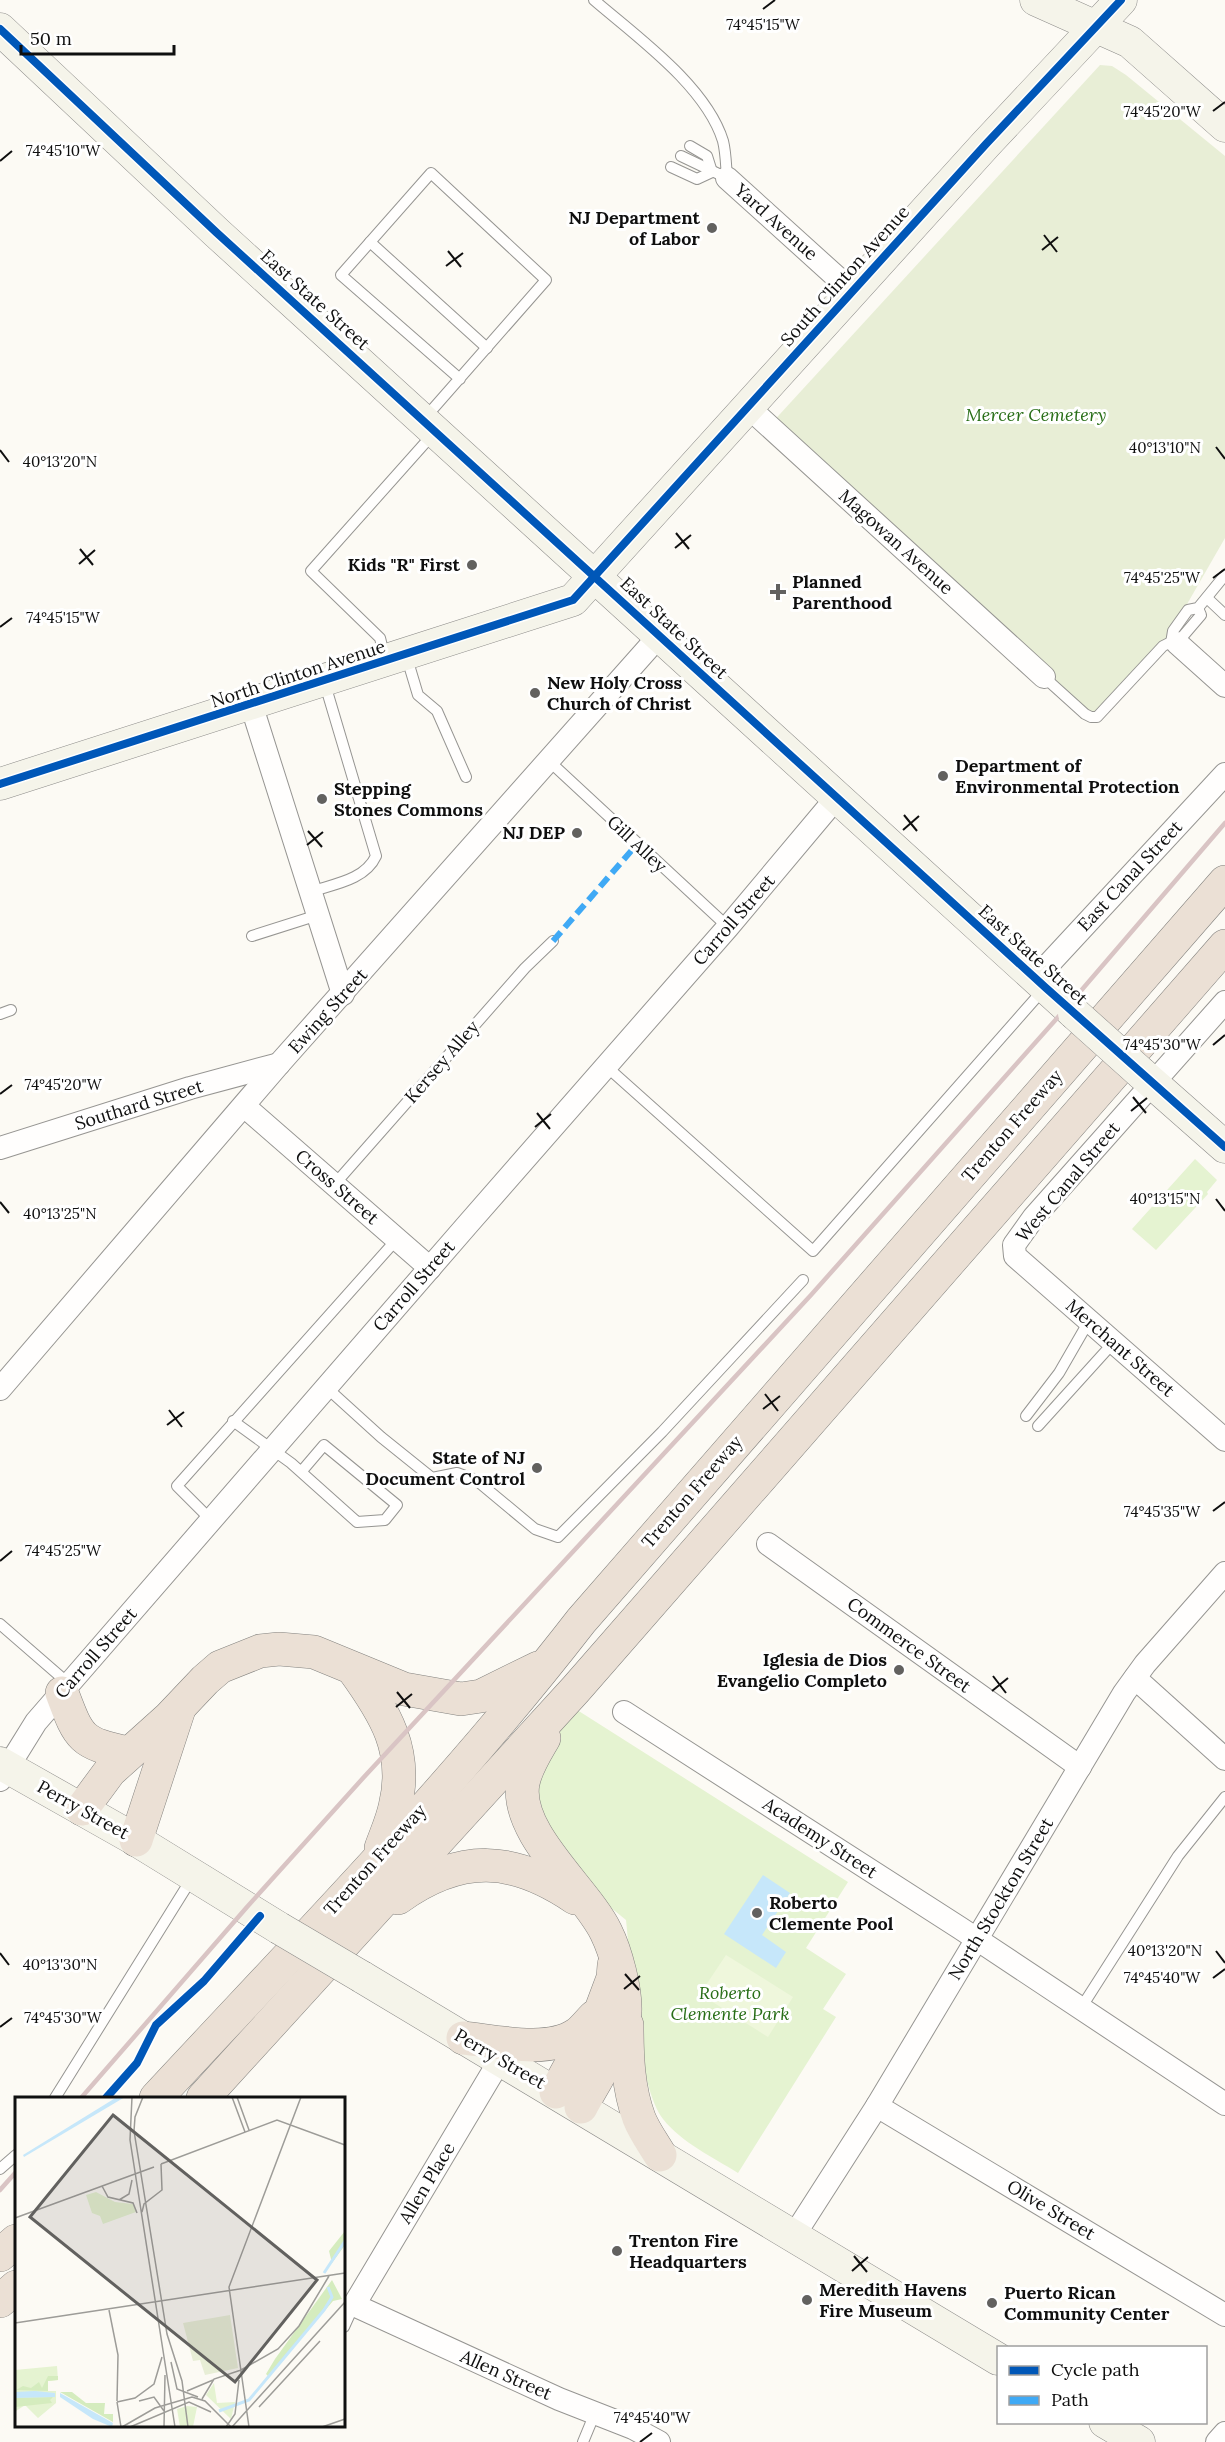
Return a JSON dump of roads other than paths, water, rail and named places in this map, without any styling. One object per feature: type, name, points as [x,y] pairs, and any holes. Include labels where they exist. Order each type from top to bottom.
[{"type":"highway","name":"Trenton Freeway","points":[[157,2097],[377,1860],[518,1702],[581,1621],[685,1500],[1225,882]]},
{"type":"highway","name":"Trenton Freeway","points":[[204,2097],[576,1689],[1225,946]]},
{"type":"highway","points":[[81,1809],[106,1775],[169,1718],[220,1667],[260,1651],[279,1649],[314,1652],[404,1689],[461,1699],[482,1696],[499,1689],[548,1663]]},
{"type":"highway","points":[[353,1669],[388,1723],[399,1764],[395,1808],[377,1860]]},
{"type":"highway","points":[[65,1688],[70,1714],[87,1740],[96,1746],[128,1753]]},
{"type":"highway","points":[[576,1689],[533,1756],[523,1784],[523,1794],[533,1831],[606,1931],[614,1954],[613,2012],[631,2094],[640,2120],[660,2155]]},
{"type":"highway","points":[[136,1840],[181,1704]]},
{"type":"highway","points":[[365,1921],[423,1882],[480,1865],[513,1868],[536,1874],[590,1908]]},
{"type":"highway","points":[[463,2038],[531,2045],[546,2044],[577,2034],[613,2012]]},
{"type":"highway","points":[[568,2100],[613,2012]]},
{"type":"highway","points":[[0,2255],[15,2242]]},
{"type":"highway","points":[[0,2301],[15,2288]]},
{"type":"street","points":[[1036,0],[1130,42],[1225,126]]},
{"type":"street","name":"South Clinton Avenue","points":[[594,575],[1121,0]]},
{"type":"street","name":"East State Street","points":[[2,30],[217,233],[1040,983],[1225,1147]]},
{"type":"street","name":"Yard Avenue","points":[[719,175],[852,291]]},
{"type":"street","name":"Magowan Avenue","points":[[747,406],[1044,677]]},
{"type":"street","name":"North Clinton Avenue","points":[[0,784],[573,600],[594,575]]},
{"type":"street","name":"Ewing Street","points":[[0,1389],[279,1064],[659,636]]},
{"type":"street","points":[[1174,643],[1225,686]]},
{"type":"street","points":[[251,704],[343,994]]},
{"type":"street","name":"East Canal Street","points":[[1040,983],[1225,774]]},
{"type":"street","name":"Carroll Street","points":[[2,1771],[36,1722],[65,1688],[607,1067],[837,797]]},
{"type":"street","name":"West Canal Street","points":[[1015,1256],[1014,1245],[1034,1217],[1147,1078],[1225,1002]]},
{"type":"street","name":"Southard Street","points":[[0,1148],[190,1088],[279,1064]]},
{"type":"street","name":"Cross Street","points":[[244,1106],[430,1268]]},
{"type":"street","name":"Merchant Street","points":[[1015,1256],[1225,1440]]},
{"type":"street","name":"Commerce Street","points":[[768,1544],[1080,1767]]},
{"type":"street","name":"North Stockton Street","points":[[793,2237],[877,2106],[1135,1678],[1224,1578]]},
{"type":"street","points":[[1135,1678],[1225,1759]]},
{"type":"street","name":"Academy Street","points":[[624,1712],[977,1939],[1225,2104]]},
{"type":"street","name":"Perry Street","points":[[2,1771],[81,1809],[136,1840],[997,2358]]},
{"type":"street","name":"Allen Place","points":[[354,2306],[500,2060]]},
{"type":"street","name":"Olive Street","points":[[877,2106],[1225,2315]]},
{"type":"street","name":"Allen Street","points":[[354,2306],[633,2428],[659,2442]]},
{"type":"street","points":[[1108,2424],[1138,2442]]},
{"type":"street","points":[[1217,2442],[1225,2433]]},
{"type":"lane","points":[[594,0],[682,77],[712,117],[723,141],[719,175]]},
{"type":"lane","points":[[690,146],[707,156],[719,175]]},
{"type":"lane","points":[[681,156],[719,175]]},
{"type":"lane","points":[[671,167],[697,179],[719,175]]},
{"type":"lane","points":[[460,379],[341,275],[431,173],[546,280],[460,379],[430,425],[311,571],[380,638],[396,658],[418,695],[437,711],[465,777]]},
{"type":"lane","points":[[369,243],[487,348]]},
{"type":"lane","points":[[1044,677],[1085,714],[1097,717],[1163,646],[1174,643],[1183,636],[1201,615],[1198,608],[1225,575]]},
{"type":"lane","points":[[1207,598],[1225,615]]},
{"type":"lane","points":[[310,891],[361,875],[372,865],[376,856],[324,681]]},
{"type":"lane","name":"Gill Alley","points":[[548,759],[728,927]]},
{"type":"lane","points":[[252,936],[318,915]]},
{"type":"lane","name":"Kersey Alley","points":[[334,1185],[525,968],[552,941]]},
{"type":"lane","points":[[607,1067],[813,1251],[1040,983]]},
{"type":"lane","points":[[0,1014],[11,1010]]},
{"type":"lane","points":[[212,1521],[177,1486],[397,1239]]},
{"type":"lane","points":[[327,1388],[381,1437],[432,1478],[457,1473],[476,1480],[535,1529],[558,1537],[662,1432],[803,1280]]},
{"type":"lane","points":[[1026,1416],[1059,1373],[1089,1321]]},
{"type":"lane","points":[[1038,1426],[1114,1342]]},
{"type":"lane","points":[[233,1421],[301,1472],[357,1522],[385,1520],[397,1505],[324,1445],[301,1472]]},
{"type":"lane","points":[[0,1624],[65,1688]]},
{"type":"lane","points":[[1081,2008],[1178,1856],[1225,1797]]},
{"type":"lane","points":[[56,2097],[194,1875]]},
{"type":"lane","points":[[0,2169],[15,2156]]},
{"type":"lane","points":[[345,2325],[354,2306]]},
{"type":"lane","points":[[583,2442],[595,2413]]},
{"type":"water","name":"Roberto Clemente Pool","points":[[763,1875],[790,1893],[762,1935],[786,1952],[776,1968],[724,1934]]},
{"type":"railway","points":[[82,2097],[364,1777],[811,1295],[1067,1007],[1225,823]]},
{"type":"railway","points":[[0,2190],[15,2173]]},
{"type":"place","name":"NJ Department of Labor","points":[[712,228]]},
{"type":"place","name":"Kids \"R\" First","points":[[472,565]]},
{"type":"place","name":"Planned Parenthood","points":[[778,592]]},
{"type":"place","name":"New Holy Cross Church of Christ","points":[[535,693]]},
{"type":"place","name":"Department of Environmental Protection","points":[[943,776]]},
{"type":"place","name":"Stepping Stones Commons","points":[[322,799]]},
{"type":"place","name":"NJ DEP","points":[[577,833]]},
{"type":"place","name":"State of NJ Document Control","points":[[537,1468]]},
{"type":"place","name":"Iglesia de Dios Evangelio Completo","points":[[899,1670]]},
{"type":"place","name":"Roberto Clemente Pool","points":[[757,1913]]},
{"type":"place","name":"Trenton Fire Headquarters","points":[[617,2251]]},
{"type":"place","name":"Meredith Havens Fire Museum","points":[[807,2300]]},
{"type":"place","name":"Puerto Rican Community Center","points":[[992,2303]]},
{"type":"park label","name":"Mercer Cemetery","points":[[1036,415]]},
{"type":"park label","name":"Roberto Clemente Park","points":[[730,2003]]}]
